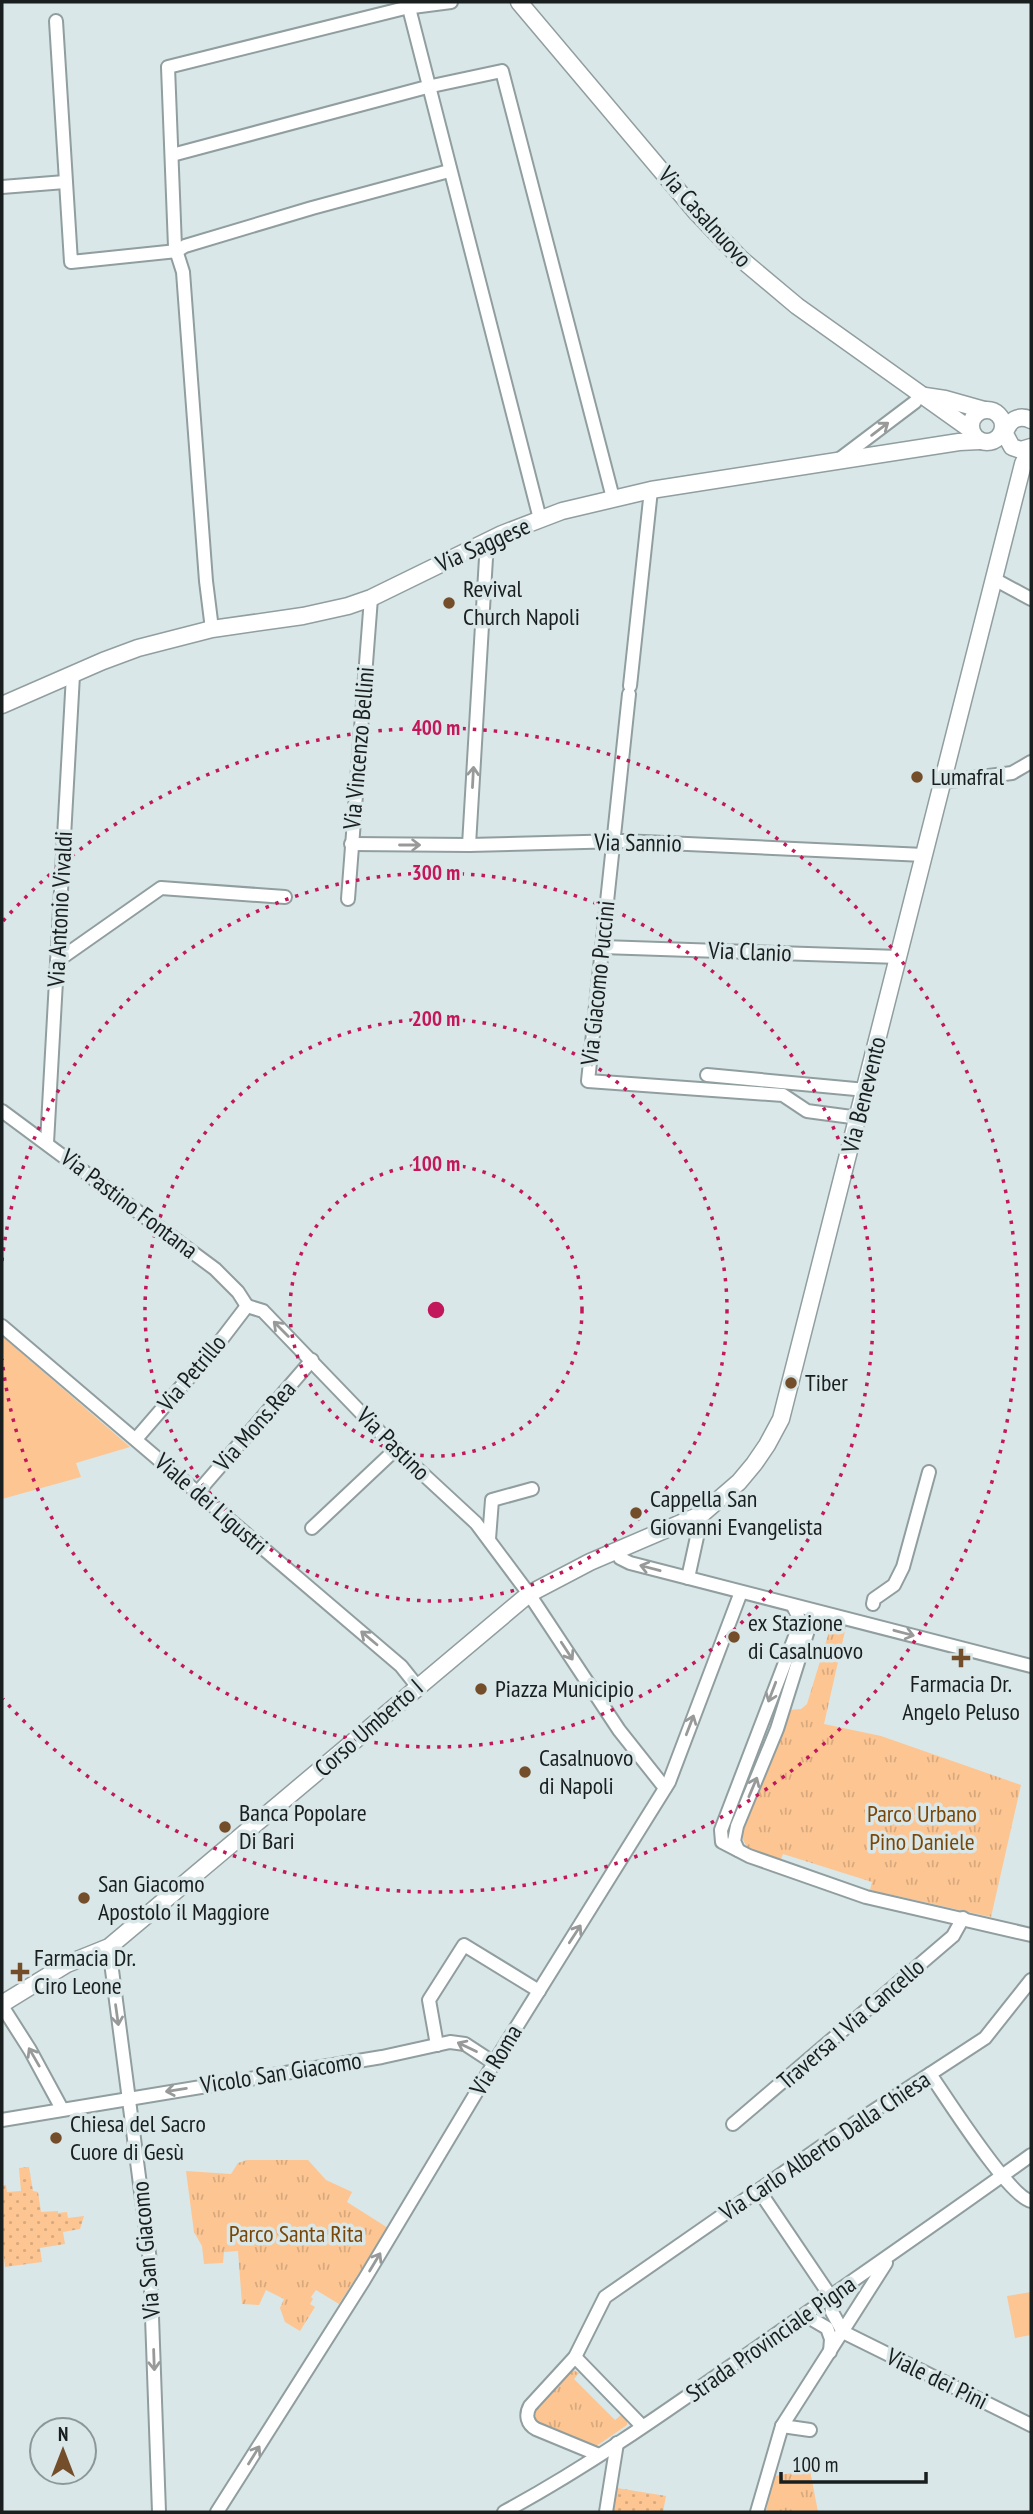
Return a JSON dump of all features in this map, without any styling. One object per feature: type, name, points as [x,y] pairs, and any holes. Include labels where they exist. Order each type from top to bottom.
[{"type":"main road","name":"Via Casalnuovo","points":[[519,2],[697,212],[741,259],[797,306],[980,438]]},
{"type":"main road","points":[[923,395],[989,411],[1028,414]]},
{"type":"main road","points":[[940,409],[946,428],[943,446]]},
{"type":"main road","points":[[980,438],[972,420],[989,411]]},
{"type":"main road","points":[[980,438],[996,439],[1002,432],[1002,423],[989,411]]},
{"type":"main road","name":"Via Benevento","points":[[529,1594],[543,1585],[702,1514],[739,1482],[754,1464],[781,1419],[1027,448],[1009,443],[1005,434],[1008,424],[1028,414]]},
{"type":"main road","points":[[980,438],[1027,448]]},
{"type":"main road","name":"Via Saggese","points":[[2,705],[138,648],[212,629],[303,616],[348,606],[371,598],[487,541],[562,511],[651,490],[943,446],[980,438]]},
{"type":"main road","name":"Corso Umberto I","points":[[2,2005],[67,1964],[109,1947],[529,1594]]},
{"type":"street","points":[[212,629],[206,582],[184,272],[177,251],[167,67],[409,8],[451,2]]},
{"type":"street","points":[[409,8],[427,87],[540,519]]},
{"type":"street","points":[[55,21],[71,262],[177,251],[185,246],[312,208],[449,171]]},
{"type":"street","points":[[172,155],[427,87],[502,71],[612,498]]},
{"type":"street","points":[[2,187],[65,182]]},
{"type":"street","points":[[837,461],[923,395]]},
{"type":"street","name":"Via Giacomo Puccini","points":[[651,490],[588,1081],[783,1095],[807,1111],[859,1118]]},
{"type":"street","points":[[468,845],[487,541]]},
{"type":"street","points":[[994,579],[1031,599]]},
{"type":"street","name":"Via Vincenzo Bellini","points":[[348,899],[371,598]]},
{"type":"street","name":"Via Antonio Vivaldi","points":[[47,1143],[73,675]]},
{"type":"street","points":[[942,782],[1012,773],[1031,762]]},
{"type":"street","name":"Via Sannio","points":[[351,844],[613,842],[924,855]]},
{"type":"street","points":[[57,961],[161,888],[285,897]]},
{"type":"street","name":"Via Clanio","points":[[602,947],[899,957]]},
{"type":"street","points":[[707,1076],[866,1090]]},
{"type":"street","name":"Via Pastino Fontana","points":[[2,1111],[215,1269],[238,1292],[247,1306]]},
{"type":"street","name":"Via Pastino","points":[[247,1306],[263,1311],[396,1449],[476,1523],[529,1594],[619,1730],[665,1788]]},
{"type":"street","name":"Via Petrillo","points":[[136,1439],[247,1306]]},
{"type":"street","name":"Viale dei Ligustri","points":[[2,1326],[401,1666],[417,1686]]},
{"type":"street","name":"Via Mons.Rea","points":[[197,1493],[312,1360]]},
{"type":"street","points":[[312,1528],[396,1449]]},
{"type":"street","points":[[873,1604],[874,1599],[894,1585],[903,1567],[929,1472]]},
{"type":"street","points":[[489,1539],[492,1500],[532,1489]]},
{"type":"street","points":[[688,1578],[702,1514]]},
{"type":"street","points":[[617,1551],[620,1558],[630,1563],[793,1606],[868,1621],[1031,1666]]},
{"type":"street","name":"Via Roma","points":[[217,2512],[364,2280],[538,1991],[665,1788],[741,1592]]},
{"type":"street","points":[[793,1606],[799,1626],[721,1830],[722,1842],[866,1897],[1031,1935]]},
{"type":"street","points":[[738,1850],[734,1841],[737,1825],[779,1722],[814,1611]]},
{"type":"street","name":"Traversa I Via Cancello","points":[[733,2124],[953,1936],[963,1918]]},
{"type":"street","points":[[437,2045],[429,2000],[464,1945],[538,1991]]},
{"type":"street","name":"Via San Giacomo","points":[[109,1947],[150,2261],[159,2512]]},
{"type":"street","name":"Via Carlo Alberto Dalla Chiesa","points":[[575,2357],[605,2297],[760,2192],[858,2121],[985,2038],[1031,1980]]},
{"type":"street","points":[[2,2005],[62,2109]]},
{"type":"street","name":"Vicolo San Giacomo","points":[[2,2120],[458,2042],[494,2063]]},
{"type":"street","points":[[930,2074],[1002,2176],[1025,2200],[1031,2201]]},
{"type":"street","name":"Strada Provinciale Pigna","points":[[505,2512],[563,2480],[617,2444],[891,2256],[1031,2155]]},
{"type":"street","points":[[760,2192],[831,2297],[832,2312],[843,2332]]},
{"type":"street","points":[[757,2512],[782,2426],[891,2256]]},
{"type":"street","points":[[850,2284],[857,2285],[862,2290],[863,2299]]},
{"type":"street","points":[[799,2318],[810,2318],[827,2328],[831,2339],[830,2352]]},
{"type":"street","name":"Viale dei Pini","points":[[843,2332],[1031,2425]]},
{"type":"street","points":[[599,2455],[536,2429],[527,2419],[530,2406],[575,2357],[642,2426]]},
{"type":"street","points":[[782,2426],[810,2430]]},
{"type":"street","points":[[606,2512],[617,2444]]},
{"type":"green space","points":[[2,1336],[130,1447],[76,1463],[81,1477],[2,1499]]},
{"type":"green space","name":"Parco Urbano Pino Daniele","points":[[833,1619],[847,1622],[824,1724],[881,1736],[1021,1785],[991,1917],[870,1890],[872,1882],[783,1854],[780,1862],[747,1847],[741,1836],[789,1710],[801,1709],[807,1704]]},
{"type":"green space","name":"Parco Santa Rita","points":[[247,2160],[308,2160],[326,2180],[352,2192],[347,2202],[388,2228],[339,2304],[316,2290],[310,2304],[315,2307],[300,2331],[285,2322],[280,2308],[284,2299],[266,2290],[259,2305],[242,2304],[238,2251],[224,2252],[223,2263],[204,2264],[202,2246],[194,2232],[186,2171],[231,2174],[238,2163]]},
{"type":"green space","points":[[29,2167],[33,2191],[38,2192],[41,2212],[67,2212],[68,2218],[84,2216],[80,2229],[63,2232],[65,2244],[40,2248],[42,2262],[5,2267],[2,2185],[6,2185],[7,2192],[21,2191],[19,2168]]},
{"type":"green space","points":[[1031,2292],[1031,2335],[1015,2338],[1007,2296]]},
{"type":"green space","points":[[571,2369],[579,2373],[574,2379],[615,2420],[621,2415],[627,2421],[627,2425],[595,2447],[532,2418],[534,2411]]},
{"type":"green space","points":[[810,2470],[818,2512],[766,2512],[774,2476]]},
{"type":"green space","points":[[617,2488],[666,2496],[663,2512],[613,2512]]},
{"type":"place","name":"Revival Church Napoli","points":[[449,603]]},
{"type":"place","name":"Lumafral","points":[[917,777]]},
{"type":"place","name":"Tiber","points":[[791,1383]]},
{"type":"place","name":"Cappella San Giovanni Evangelista","points":[[636,1513]]},
{"type":"place","name":"ex Stazione di Casalnuovo","points":[[734,1637]]},
{"type":"place","name":"Farmacia Dr. Angelo Peluso","points":[[961,1658]]},
{"type":"place","name":"Piazza Municipio","points":[[481,1689]]},
{"type":"place","name":"Casalnuovo di Napoli","points":[[525,1772]]},
{"type":"place","name":"Banca Popolare Di Bari","points":[[225,1827]]},
{"type":"place","name":"San Giacomo Apostolo il Maggiore","points":[[84,1898]]},
{"type":"place","name":"Farmacia Dr. Ciro Leone","points":[[20,1972]]},
{"type":"place","name":"Chiesa del Sacro Cuore di Gesù","points":[[56,2138]]}]
